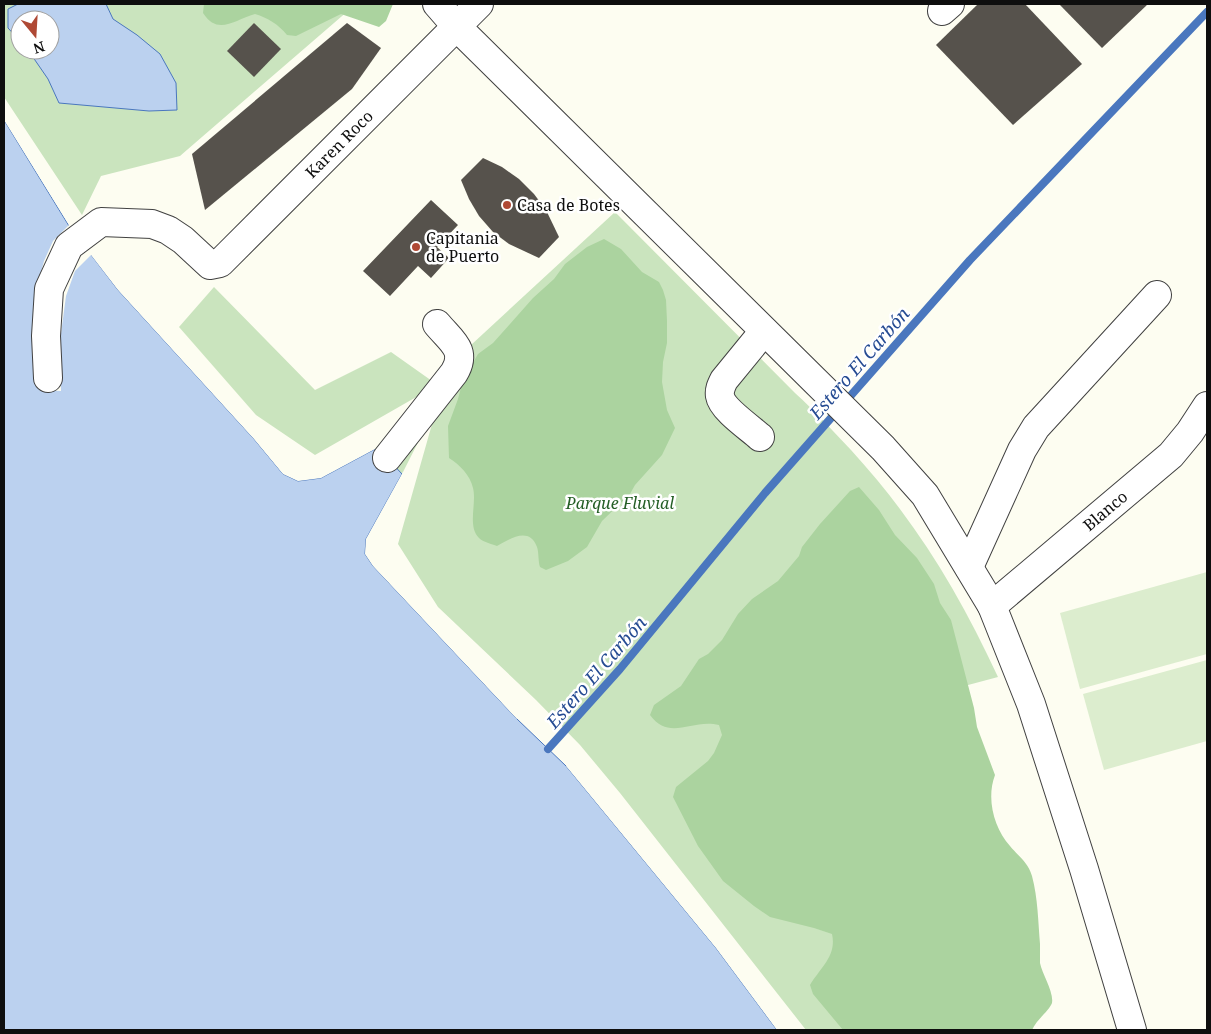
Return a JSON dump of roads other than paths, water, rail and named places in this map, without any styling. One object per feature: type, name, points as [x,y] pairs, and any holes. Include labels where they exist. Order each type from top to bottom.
[{"type":"street","points":[[437,4],[457,27],[884,448],[925,495],[992,606],[1040,732],[1084,869],[1132,1030]]},
{"type":"street","name":"Karen Roco","points":[[48,378],[46,336],[49,289],[69,246],[101,222],[152,224],[168,230],[183,240],[210,266],[220,263],[479,4]]},
{"type":"street","points":[[969,566],[1022,450],[1036,426],[1157,295]]},
{"type":"street","points":[[387,458],[454,373],[461,361],[460,351],[436,324]]},
{"type":"street","points":[[760,437],[725,407],[720,395],[720,387],[764,331]]},
{"type":"street","name":"Blanco","points":[[992,606],[1171,455],[1190,432],[1207,406]]},
{"type":"water","points":[[18,4],[106,4],[113,19],[137,35],[160,54],[176,83],[177,110],[149,111],[59,103],[48,79],[35,60],[60,60],[60,10],[10,10],[10,30],[8,28],[8,9]]},
{"type":"water","points":[[4,120],[69,226],[118,290],[254,439],[283,474],[298,481],[321,478],[375,449],[387,458],[402,474],[366,539],[365,554],[373,566],[517,719],[566,766],[716,948],[777,1030],[4,1030]]},
{"type":"waterway","name":"Estero El Carbón","points":[[548,749],[620,669],[765,493],[970,260],[1207,12]]},
{"type":"place","name":"Casa de Botes","points":[[507,205]]},
{"type":"place","name":"Capitania de Puerto","points":[[416,247]]},
{"type":"park label","name":"Parque Fluvial","points":[[620,503]]}]
